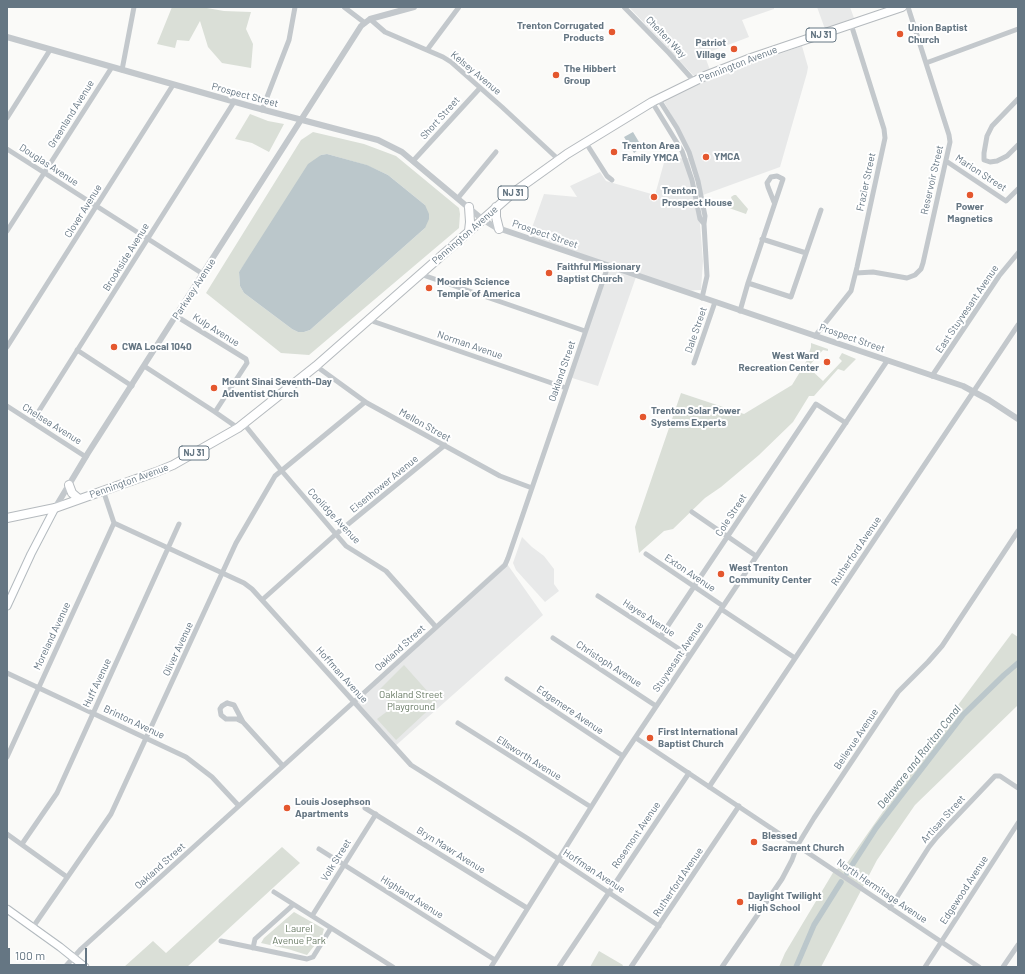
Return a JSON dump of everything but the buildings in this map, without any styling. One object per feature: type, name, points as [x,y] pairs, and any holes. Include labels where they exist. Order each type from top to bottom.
[{"type":"main road","name":"Pennington Avenue","points":[[55,508],[167,468],[241,426],[316,366],[482,219],[527,182],[559,160],[655,100],[694,81],[751,58],[902,7]]},
{"type":"main road","points":[[469,207],[469,231]]},
{"type":"main road","points":[[496,207],[496,217],[499,229]]},
{"type":"main road","points":[[70,485],[72,493],[79,499]]},
{"type":"main road","name":"NJ 31","points":[[7,518],[55,508]]},
{"type":"main road","name":"Parkway Avenue","points":[[7,606],[31,554],[55,508]]},
{"type":"main road","points":[[7,909],[85,967]]},
{"type":"street","points":[[122,70],[134,7]]},
{"type":"street","points":[[262,110],[289,40],[295,7]]},
{"type":"street","name":"Kelsey Avenue","points":[[344,7],[384,32],[451,62],[559,160]]},
{"type":"street","points":[[367,21],[414,7]]},
{"type":"street","points":[[427,50],[459,7]]},
{"type":"street","name":"Chelten Way","points":[[624,7],[694,81]]},
{"type":"street","name":"Reservoir Street","points":[[856,273],[873,272],[907,278],[915,275],[921,269],[924,263],[950,142],[949,134],[908,7]]},
{"type":"street","name":"Parkway Avenue","points":[[55,508],[301,120],[367,21]]},
{"type":"street","name":"Frazier Street","points":[[815,336],[851,291],[885,138],[884,129],[851,24]]},
{"type":"street","points":[[926,63],[1018,29]]},
{"type":"street","name":"Prospect Street","points":[[7,37],[262,110],[378,140],[397,149],[413,160],[482,219],[499,229],[974,391],[1018,419]]},
{"type":"street","points":[[7,118],[50,50]]},
{"type":"street","name":"Greenland Avenue","points":[[7,232],[112,67]]},
{"type":"street","name":"Clover Avenue","points":[[7,347],[173,85]]},
{"type":"street","name":"Short Street","points":[[413,160],[480,88]]},
{"type":"street","points":[[1018,99],[992,126],[987,136],[984,160],[990,162],[997,161],[1007,156],[1018,145]]},
{"type":"street","points":[[655,100],[682,150],[692,180],[700,219],[704,224],[707,276],[702,298]]},
{"type":"street","name":"Brookside Avenue","points":[[32,422],[234,102]]},
{"type":"street","points":[[586,143],[607,176],[612,180]]},
{"type":"street","name":"Douglas Avenue","points":[[7,149],[203,274]]},
{"type":"street","points":[[458,198],[496,152]]},
{"type":"street","name":"Marion Street","points":[[946,161],[1006,200],[1018,189]]},
{"type":"street","points":[[740,311],[782,179],[777,176],[771,177],[767,183],[774,202]]},
{"type":"street","points":[[748,283],[791,297],[821,210]]},
{"type":"street","points":[[762,239],[806,253]]},
{"type":"street","name":"East Stuyvesant Avenue","points":[[932,376],[999,276],[1018,253]]},
{"type":"street","name":"Oakland Street","points":[[65,967],[73,957],[505,565],[608,266]]},
{"type":"street","points":[[420,274],[585,331]]},
{"type":"street","name":"Dale Street","points":[[694,363],[715,302]]},
{"type":"street","name":"Kulp Avenue","points":[[176,316],[246,360],[246,363],[216,412]]},
{"type":"street","name":"Norman Avenue","points":[[369,319],[566,388]]},
{"type":"street","name":"Rutherford Avenue","points":[[709,787],[1018,325]]},
{"type":"street","points":[[77,350],[132,386]]},
{"type":"street","name":"Stuyvesant Avenue","points":[[490,967],[623,756],[888,361]]},
{"type":"street","name":"Coolidge Avenue","points":[[144,366],[216,412],[241,426],[349,548],[386,570],[436,627]]},
{"type":"street","name":"Mellon Street","points":[[316,366],[365,402],[500,476],[532,488]]},
{"type":"street","name":"Oliver Avenue","points":[[33,927],[111,814],[222,574],[242,534],[275,476],[365,402]]},
{"type":"street","name":"Cole Street","points":[[661,636],[816,404],[846,423]]},
{"type":"street","name":"Chelsea Avenue","points":[[7,406],[86,457]]},
{"type":"street","name":"Eisenhower Avenue","points":[[262,600],[336,534],[445,445]]},
{"type":"street","points":[[103,490],[114,523]]},
{"type":"street","points":[[692,512],[756,556]]},
{"type":"street","name":"Hoffman Avenue","points":[[114,523],[244,583],[252,589],[412,765],[659,926]]},
{"type":"street","name":"Moreland Avenue","points":[[7,757],[114,523]]},
{"type":"street","name":"Huff Avenue","points":[[22,844],[56,793],[169,549],[179,524]]},
{"type":"street","name":"Bellevue Avenue","points":[[722,967],[782,878],[792,860],[797,846],[814,818],[898,692],[942,646],[1018,531]]},
{"type":"street","name":"Exton Avenue","points":[[646,554],[694,586],[795,658]]},
{"type":"street","name":"Hayes Avenue","points":[[598,596],[690,656]]},
{"type":"street","name":"Christoph Avenue","points":[[552,638],[656,706]]},
{"type":"street","name":"Brinton Avenue","points":[[7,673],[186,757],[212,777],[239,806]]},
{"type":"street","name":"Edgemere Avenue","points":[[507,679],[623,756]]},
{"type":"street","points":[[242,722],[234,705],[227,703],[222,706],[220,711],[223,718],[226,720],[237,719],[242,722],[283,766]]},
{"type":"street","name":"Ellsworth Avenue","points":[[458,723],[591,807]]},
{"type":"street","name":"North Hermitage Avenue","points":[[636,738],[979,967]]},
{"type":"street","name":"Rosemont Avenue","points":[[559,967],[688,773]]},
{"type":"street","name":"Artisan Street","points":[[890,908],[929,847],[995,776],[1000,776],[1018,788]]},
{"type":"street","name":"Rutherford Avenue","points":[[631,967],[739,806]]},
{"type":"street","name":"Bryn Mawr Avenue","points":[[365,808],[527,908]]},
{"type":"street","name":"Volk Street","points":[[312,916],[376,814]]},
{"type":"street","name":"Edgewood Avenue","points":[[925,967],[1018,823]]},
{"type":"street","points":[[7,834],[67,877]]},
{"type":"street","name":"Highland Avenue","points":[[319,849],[495,960]]},
{"type":"street","points":[[274,892],[393,967]]},
{"type":"street","points":[[253,948],[255,939],[294,904]]},
{"type":"street","points":[[221,941],[307,960],[313,957],[331,928]]},
{"type":"street","points":[[1003,967],[1018,945]]},
{"type":"shaded area","points":[[629,7],[774,7],[774,9],[742,20],[749,37],[704,54],[710,70],[697,76],[693,75]]},
{"type":"shaded area","points":[[817,7],[850,7],[854,18],[825,29]]},
{"type":"shaded area","points":[[802,46],[808,67],[807,73],[780,167],[703,195],[687,143],[663,100],[736,69]]},
{"type":"shaded area","points":[[633,132],[642,147],[634,153],[624,137]]},
{"type":"shaded area","points":[[327,154],[367,165],[388,175],[425,205],[429,214],[429,219],[425,228],[310,330],[298,332],[244,293],[240,286],[239,272],[308,164],[321,155]]},
{"type":"shaded area","points":[[689,158],[700,224],[703,261],[701,290],[682,291],[636,277],[598,386],[569,377],[608,265],[528,239],[544,194],[577,197],[570,186],[600,172],[606,181],[655,195],[665,159]]},
{"type":"shaded area","points":[[522,537],[544,556],[554,569],[554,584],[559,591],[545,602],[516,570],[513,563]]},
{"type":"shaded area","points":[[505,561],[543,615],[393,748],[352,701]]},
{"type":"green space","points":[[172,7],[201,7],[224,11],[251,12],[246,29],[253,44],[251,68],[222,63],[208,47],[200,21],[189,41],[177,40],[175,48],[157,44]]},
{"type":"green space","points":[[250,114],[268,121],[284,124],[269,152],[252,143],[235,139]]},
{"type":"green space","points":[[313,132],[364,144],[396,156],[459,208],[460,214],[459,228],[309,355],[281,353],[206,293],[301,140]],"holes":[[[327,154],[366,165],[388,175],[425,205],[425,228],[310,330],[298,332],[244,293],[240,286],[239,272],[321,155]]]},
{"type":"green space","points":[[736,195],[748,209],[746,214],[727,206],[732,200],[731,197]]},
{"type":"green space","points":[[811,343],[828,349],[828,351],[823,350],[808,367],[823,381],[842,361],[839,358],[842,353],[856,359],[844,371],[838,369],[814,396],[809,396],[793,422],[759,455],[721,487],[705,498],[673,529],[664,531],[639,553],[635,527],[681,393],[744,414],[792,385],[806,362]]},
{"type":"green space","points":[[1012,633],[1018,637],[1017,706],[915,805],[877,860],[821,967],[779,967],[785,953],[834,871],[847,863],[952,713]]},
{"type":"green space","name":"Oakland Street Playground","points":[[404,665],[437,702],[396,740],[377,719],[393,707],[379,690]]},
{"type":"green space","points":[[282,847],[300,863],[187,967],[124,967],[153,941],[166,953]]},
{"type":"green space","name":"Laurel Avenue Park","points":[[294,912],[324,929],[322,936],[307,955],[261,943],[264,938]]},
{"type":"green space","points":[[599,951],[623,965],[622,967],[590,967]]},
{"type":"waterway","name":"Delaware and Raritan Canal","points":[[847,873],[876,828],[963,715],[1018,663]]},
{"type":"waterway","name":"Delaware and Raritan Canal","points":[[796,967],[814,925],[841,882]]},
{"type":"place","name":"Trenton Corrugated Products","points":[[612,32]]},
{"type":"place","name":"Union Baptist Church","points":[[900,34]]},
{"type":"place","name":"Patriot Village","points":[[734,49]]},
{"type":"place","name":"The Hibbert Group","points":[[556,75]]},
{"type":"place","name":"Trenton Area Family YMCA","points":[[614,152]]},
{"type":"place","name":"YMCA","points":[[706,157]]},
{"type":"place","name":"Power Magnetics","points":[[970,195]]},
{"type":"place","name":"Trenton Prospect House","points":[[654,197]]},
{"type":"place","name":"Faithful Missionary Baptist Church","points":[[549,273]]},
{"type":"place","name":"Moorish Science Temple of America","points":[[429,288]]},
{"type":"place","name":"CWA Local 1040","points":[[114,347]]},
{"type":"place","name":"West Ward Recreation Center","points":[[827,362]]},
{"type":"place","name":"Mount Sinai Seventh-Day Adventist Church","points":[[214,388]]},
{"type":"place","name":"Trenton Solar Power Systems Experts","points":[[643,417]]},
{"type":"place","name":"West Trenton Community Center","points":[[721,574]]},
{"type":"place","name":"First International Baptist Church","points":[[650,738]]},
{"type":"place","name":"Louis Josephson Apartments","points":[[287,808]]},
{"type":"place","name":"Blessed Sacrament Church","points":[[754,842]]},
{"type":"place","name":"Daylight Twilight High School","points":[[740,902]]}]
